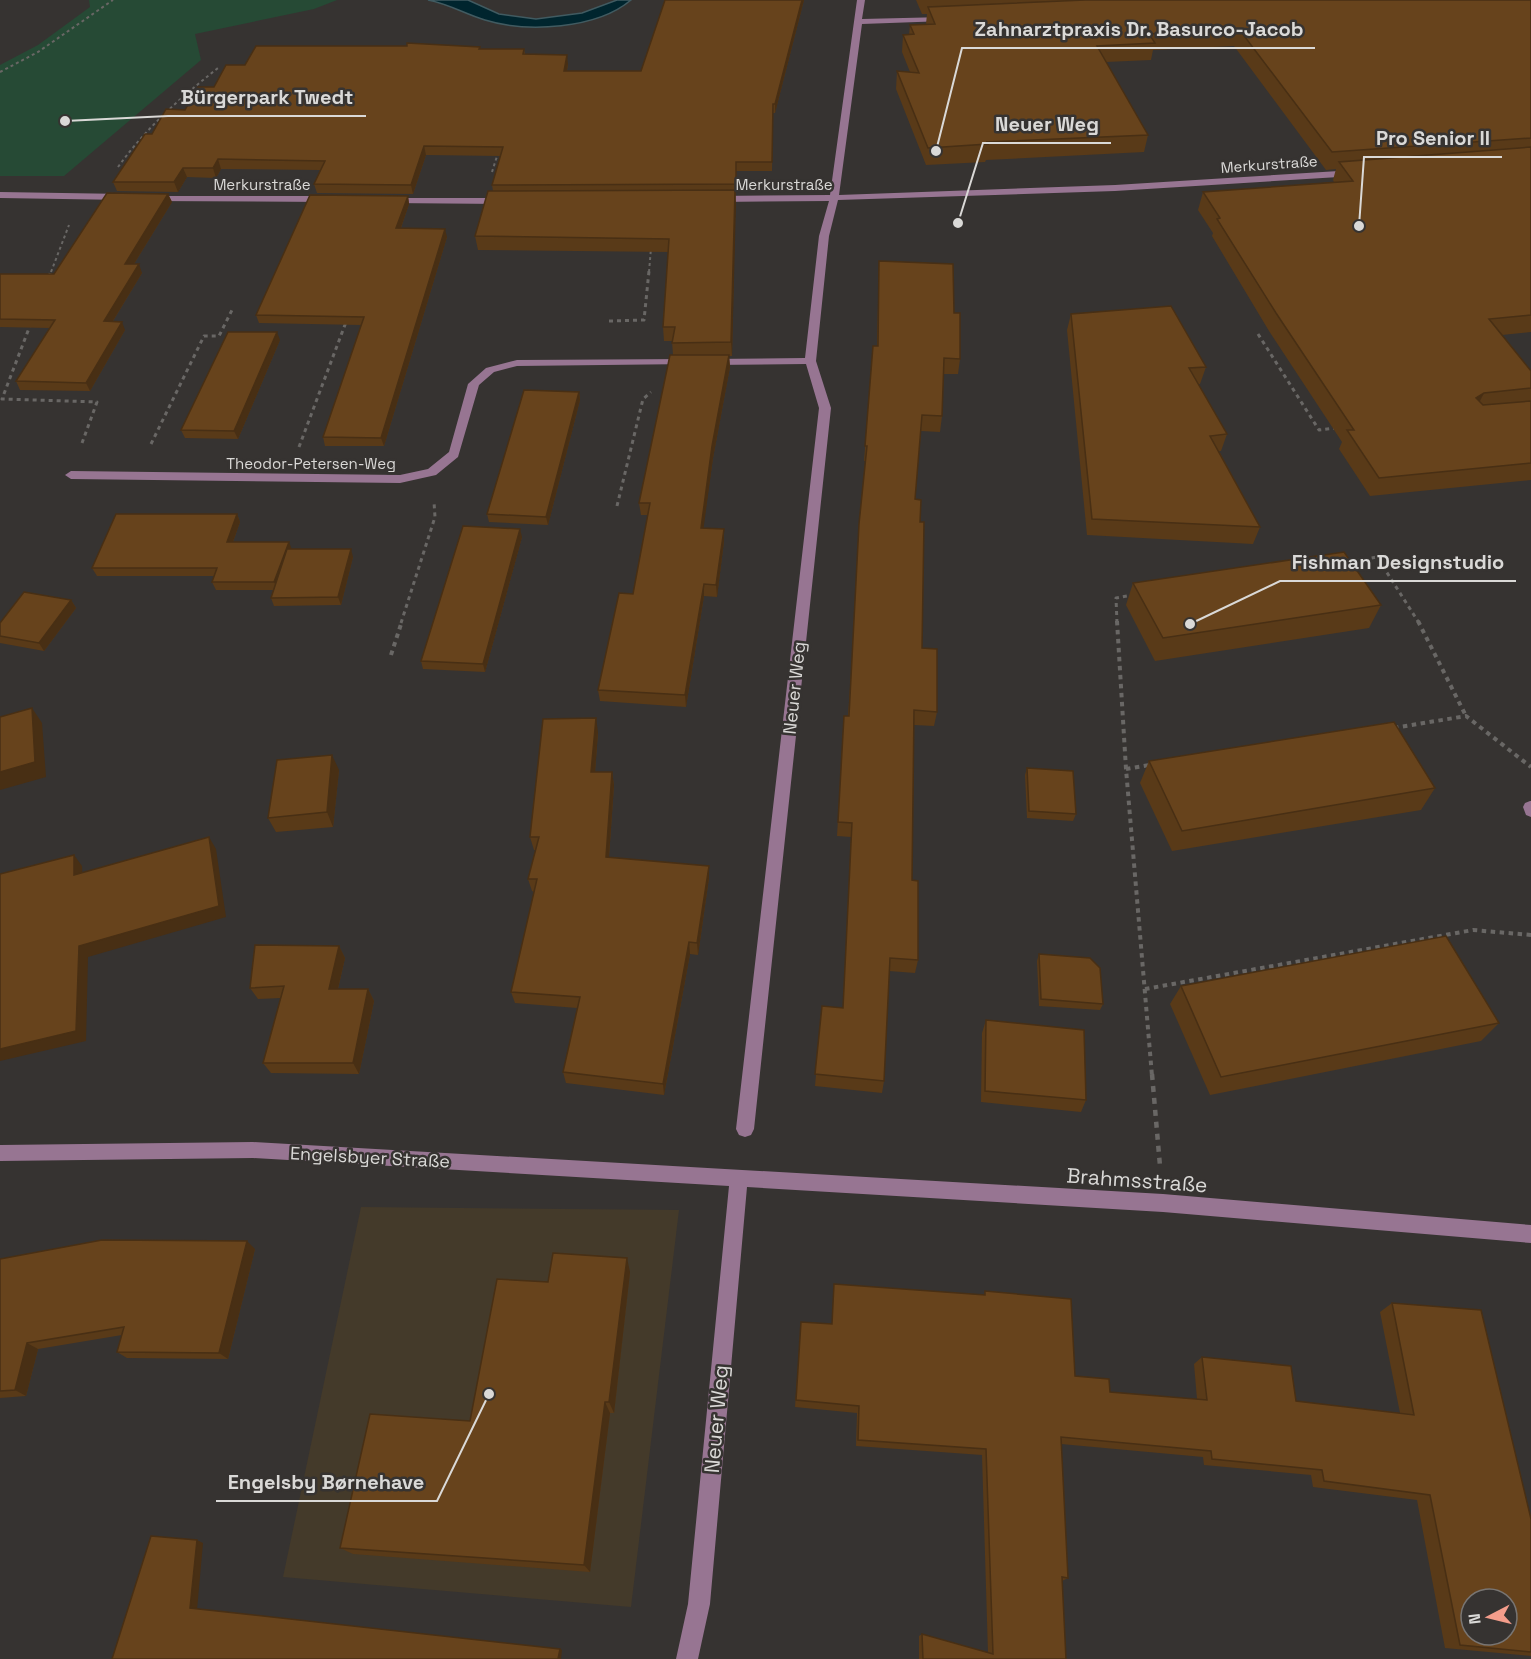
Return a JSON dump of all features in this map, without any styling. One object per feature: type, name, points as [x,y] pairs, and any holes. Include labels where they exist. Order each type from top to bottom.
[{"type":"street","name":"Neuer Weg","points":[[745,1129],[825,408],[810,362],[824,236],[834,198],[860,22],[861,0]]},
{"type":"street","points":[[860,22],[952,19]]},
{"type":"street","name":"Merkurstraße","points":[[703,199],[1036,192],[1372,172]]},
{"type":"street","name":"Merkurstraße","points":[[0,195],[342,199]]},
{"type":"street","points":[[376,200],[518,201]]},
{"type":"street","name":"Theodor-Petersen-Weg","points":[[71,475],[400,479],[432,472],[454,454],[474,384],[490,370],[518,363],[810,362]]},
{"type":"street","name":"Engelsbyer Straße","points":[[0,1153],[253,1150],[739,1179]]},
{"type":"street","name":"Neuer Weg","points":[[687,1659],[699,1604],[739,1179]]},
{"type":"street","name":"Brahmsstraße","points":[[739,1179],[1163,1203],[1531,1234]]},
{"type":"path","points":[[0,72],[38,52],[113,0]]},
{"type":"path","points":[[48,280],[73,215],[112,176],[136,140],[170,105],[218,68]]},
{"type":"path","points":[[484,201],[500,147]]},
{"type":"path","points":[[609,321],[644,320],[651,243]]},
{"type":"path","points":[[135,477],[204,336],[219,336],[232,310]]},
{"type":"path","points":[[287,478],[346,320]]},
{"type":"path","points":[[31,323],[2,399],[97,402],[71,475]]},
{"type":"path","points":[[1258,334],[1320,429],[1341,428]]},
{"type":"path","points":[[617,506],[643,399],[654,390],[656,363]]},
{"type":"path","points":[[391,655],[435,517],[432,472]]},
{"type":"path","points":[[1341,563],[1377,557],[1413,612],[1466,716],[1531,767]]},
{"type":"path","points":[[1140,594],[1116,598],[1126,769],[1163,1203]]},
{"type":"path","points":[[1384,729],[1466,716]]},
{"type":"path","points":[[1126,769],[1150,765]]},
{"type":"path","points":[[1144,989],[1473,930],[1531,935]]},
{"type":"shaded area","points":[[361,1207],[679,1210],[631,1607],[283,1577]]},
{"type":"green space","points":[[89,0],[337,0],[314,9],[195,34],[201,60],[64,176],[0,176],[0,65],[38,45],[90,7]]},
{"type":"water","points":[[428,0],[468,0],[499,14],[536,19],[582,13],[617,0],[631,0],[617,10],[600,17],[561,26],[541,27],[502,24],[485,20]]},
{"type":"building","points":[[665,0],[802,0],[775,104],[773,104],[772,162],[736,162],[736,184],[492,185],[503,147],[424,146],[411,185],[314,184],[325,161],[218,159],[213,168],[183,168],[174,182],[113,182],[145,134],[152,134],[166,109],[185,110],[198,87],[214,87],[226,65],[245,65],[256,46],[407,46],[407,43],[480,47],[479,49],[524,49],[523,54],[567,55],[564,71],[641,71]]},
{"type":"building","points":[[1085,0],[1531,0],[1531,138],[1332,152],[1239,29],[1149,34],[1155,43],[1097,46],[1148,135],[987,142],[988,144],[928,148],[897,71],[919,73],[903,35],[914,34],[910,25],[935,24],[928,7]]},
{"type":"building","points":[[1531,147],[1531,315],[1489,319],[1531,371],[1531,388],[1484,393],[1476,398],[1483,405],[1531,401],[1531,463],[1379,478],[1347,430],[1354,430],[1276,313],[1217,219],[1220,218],[1203,192],[1353,181],[1339,162]]},
{"type":"building","points":[[735,190],[731,342],[672,343],[675,327],[663,327],[669,239],[475,236],[488,191]]},
{"type":"building","points":[[107,193],[168,194],[125,264],[139,264],[104,321],[122,322],[86,383],[16,381],[55,320],[0,319],[0,274],[54,274]]},
{"type":"building","points":[[310,195],[408,196],[396,228],[445,229],[381,438],[323,437],[364,317],[256,315]]},
{"type":"building","points":[[879,261],[953,264],[954,313],[960,313],[960,359],[944,358],[942,416],[922,415],[915,499],[921,500],[920,522],[924,522],[922,648],[937,649],[937,712],[914,710],[912,880],[918,881],[918,960],[890,958],[884,1081],[815,1074],[822,1006],[843,1008],[852,823],[838,822],[844,716],[849,716],[859,524],[867,446],[865,446],[873,346],[878,346]]},
{"type":"building","points":[[1171,306],[1206,367],[1189,368],[1227,434],[1210,436],[1260,527],[1092,519],[1071,314]]},
{"type":"building","points":[[228,332],[277,332],[234,431],[181,430]]},
{"type":"building","points":[[670,355],[729,355],[712,446],[701,528],[724,529],[716,585],[704,584],[685,695],[598,690],[619,593],[633,594],[650,503],[639,503]]},
{"type":"building","points":[[524,390],[579,392],[546,517],[487,514]]},
{"type":"building","points":[[116,514],[237,514],[227,542],[289,542],[274,582],[212,582],[217,568],[92,568]]},
{"type":"building","points":[[463,526],[520,529],[483,664],[421,661]]},
{"type":"building","points":[[287,549],[351,549],[338,597],[271,598]]},
{"type":"building","points":[[1344,552],[1381,605],[1163,638],[1133,583]]},
{"type":"building","points":[[24,592],[71,600],[39,643],[0,636],[0,623]]},
{"type":"building","points":[[32,708],[35,762],[0,772],[0,717]]},
{"type":"building","points":[[596,718],[591,772],[612,772],[606,857],[709,866],[697,943],[689,942],[663,1084],[563,1072],[580,997],[511,992],[537,879],[528,879],[539,837],[530,837],[543,719]]},
{"type":"building","points":[[1394,722],[1435,788],[1182,831],[1149,761]]},
{"type":"building","points":[[332,755],[327,812],[268,818],[277,760]]},
{"type":"building","points":[[1027,768],[1073,771],[1076,814],[1029,811]]},
{"type":"building","points":[[209,837],[219,906],[79,946],[76,1031],[0,1049],[0,874],[74,855],[74,875]]},
{"type":"building","points":[[1446,936],[1499,1023],[1221,1077],[1181,986]]},
{"type":"building","points":[[255,945],[339,946],[329,989],[368,989],[353,1063],[263,1063],[284,986],[250,988]]},
{"type":"building","points":[[1039,954],[1090,958],[1100,968],[1103,1004],[1041,999]]},
{"type":"building","points":[[986,1020],[1084,1030],[1086,1100],[985,1091]]},
{"type":"building","points":[[102,1240],[247,1241],[219,1353],[117,1352],[124,1327],[27,1343],[15,1390],[0,1391],[0,1259]]},
{"type":"building","points":[[553,1253],[627,1258],[609,1402],[605,1402],[584,1565],[340,1548],[370,1414],[470,1421],[497,1279],[548,1282]]},
{"type":"building","points":[[834,1284],[985,1295],[985,1291],[1071,1299],[1075,1376],[1109,1379],[1110,1392],[1207,1400],[1202,1357],[1291,1366],[1296,1401],[1414,1415],[1392,1303],[1481,1310],[1531,1519],[1531,1652],[1480,1647],[1519,1647],[1519,1587],[1459,1587],[1459,1640],[1430,1495],[1324,1481],[1322,1470],[1212,1459],[1211,1451],[1061,1437],[1068,1578],[1062,1577],[1066,1659],[923,1659],[922,1634],[993,1654],[986,1449],[858,1440],[859,1406],[796,1400],[801,1322],[832,1324]]},
{"type":"building","points":[[151,1536],[197,1540],[190,1608],[560,1649],[558,1659],[112,1659]]},
{"type":"place","name":"Bürgerpark Twedt","points":[[65,121]]},
{"type":"place","name":"Zahnarztpraxis Dr. Basurco-Jacob","points":[[936,151]]},
{"type":"place","name":"Neuer Weg","points":[[958,223]]},
{"type":"place","name":"Pro Senior II","points":[[1359,226]]},
{"type":"place","name":"Fishman Designstudio","points":[[1190,624]]},
{"type":"place","name":"Engelsby Børnehave","points":[[489,1394]]}]
